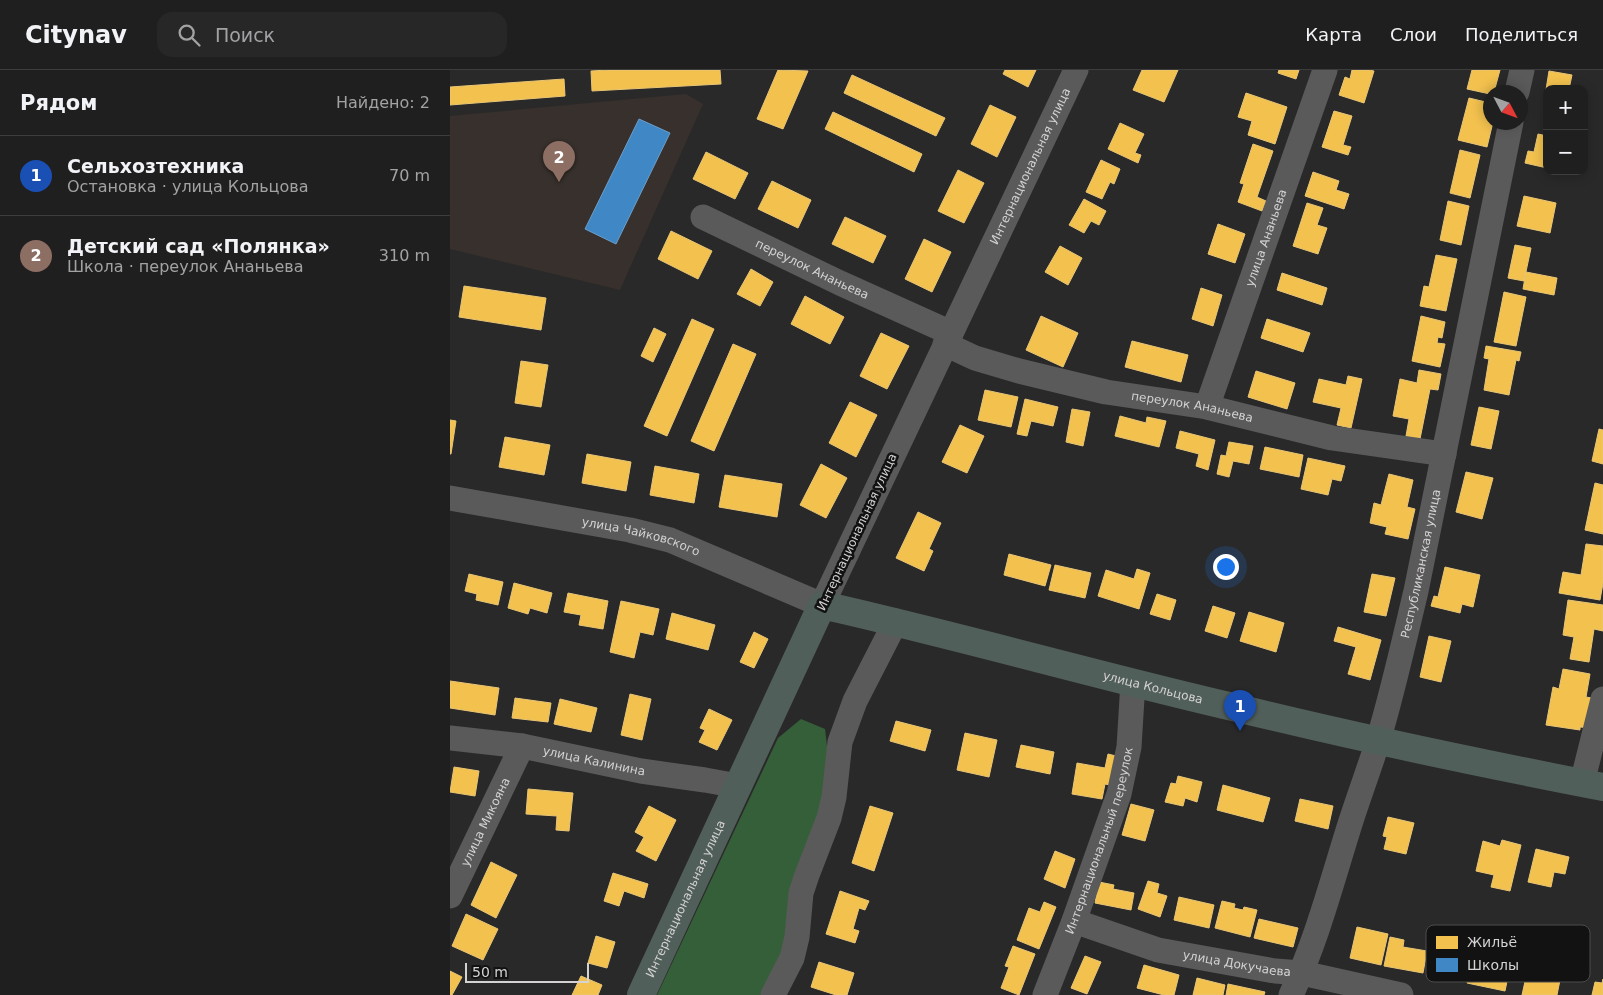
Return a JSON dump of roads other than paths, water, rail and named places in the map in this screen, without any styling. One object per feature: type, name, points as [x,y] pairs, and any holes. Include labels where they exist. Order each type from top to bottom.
[{"type":"main road","name":"улица Кольцова","points":[[822,605],[896,621],[1232,707],[1592,785]]},
{"type":"main road","name":"Интернациональная улица","points":[[641,995],[822,605]]},
{"type":"street","name":"Интернациональная улица","points":[[822,605],[1076,70]]},
{"type":"street","name":"улица Ананьева","points":[[1208,407],[1325,70]]},
{"type":"street","points":[[1519,85],[1522,70]]},
{"type":"street","name":"Республиканская улица","points":[[1296,984],[1321,921],[1378,740],[1399,663],[1412,609],[1509,130]]},
{"type":"street","name":"переулок Ананьева","points":[[703,217],[840,283],[948,339],[975,358],[1053,380],[1106,392],[1208,407],[1332,438],[1444,454]]},
{"type":"street","name":"улица Чайковского","points":[[450,498],[630,530],[670,540],[822,605]]},
{"type":"street","points":[[773,995],[792,958],[797,937],[802,893],[829,818],[834,797],[840,742],[855,701],[896,621]]},
{"type":"street","name":"Интернациональный переулок","points":[[1045,995],[1074,921],[1119,794],[1130,747],[1132,682]]},
{"type":"street","points":[[1592,785],[1603,699]]},
{"type":"street","name":"улица Калинина","points":[[450,738],[522,746],[641,771],[738,786]]},
{"type":"street","name":"улица Микояна","points":[[450,896],[522,746]]},
{"type":"street","name":"улица Докучаева","points":[[1074,921],[1158,950],[1275,971],[1296,984],[1402,995]]},
{"type":"place","name":"Детский сад «Полянка»","points":[[559,182]]},
{"type":"place","name":"Сельхозтехника","points":[[1240,731]]}]
